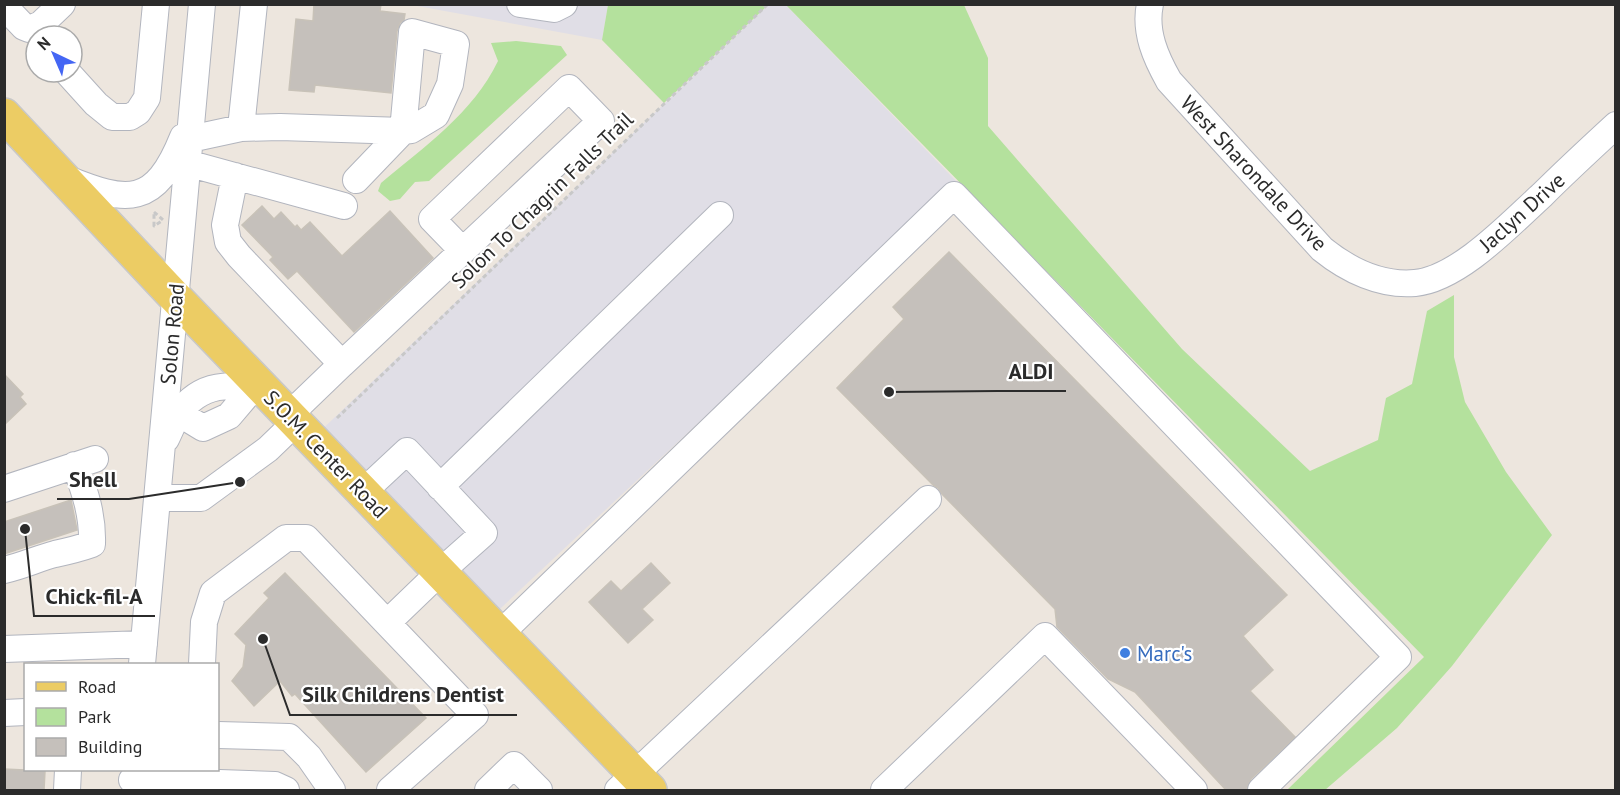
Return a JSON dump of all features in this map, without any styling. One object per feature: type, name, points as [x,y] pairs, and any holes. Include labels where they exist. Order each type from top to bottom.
[{"type":"main road","name":"S.O.M. Center Road","points":[[4,115],[277,405],[500,634],[634,785]]},
{"type":"street","points":[[41,24],[62,4]]},
{"type":"street","points":[[78,84],[112,117],[130,117],[138,112],[147,98],[156,4]]},
{"type":"street","name":"Solon Road","points":[[143,654],[202,4]]},
{"type":"street","points":[[241,128],[254,4]]},
{"type":"street","points":[[520,4],[554,9],[564,4]]},
{"type":"street","name":"West Sharondale Drive","points":[[1150,4],[1148,13],[1150,34],[1157,58],[1169,81],[1322,249],[1342,265],[1362,274],[1397,283],[1417,283]]},
{"type":"street","points":[[4,6],[24,25]]},
{"type":"street","points":[[157,498],[201,498],[268,449],[277,405],[342,364],[463,251],[602,121],[569,88],[432,219],[463,251]]},
{"type":"street","name":"Jaclyn Drive","points":[[1417,283],[1442,274],[1486,247],[1616,125]]},
{"type":"street","points":[[64,178],[122,197],[153,188],[190,139],[241,128],[403,131],[356,180]]},
{"type":"street","points":[[190,139],[235,176],[344,206]]},
{"type":"street","points":[[235,176],[225,225],[228,242],[342,364]]},
{"type":"street","points":[[500,634],[954,195],[1398,657],[1261,790]]},
{"type":"street","points":[[440,487],[720,215]]},
{"type":"street","points":[[161,447],[180,414],[200,394],[222,386],[277,405]]},
{"type":"street","points":[[363,492],[407,452],[484,533],[387,623]]},
{"type":"street","points":[[4,489],[85,462],[93,524],[92,544],[4,570]]},
{"type":"street","points":[[634,785],[928,499]]},
{"type":"street","points":[[202,663],[204,622],[213,593],[286,538],[306,538],[475,715],[390,790]]},
{"type":"street","points":[[884,790],[1045,636],[1194,790]]},
{"type":"street","points":[[4,649],[143,654]]},
{"type":"street","points":[[4,713],[24,712]]},
{"type":"street","points":[[219,735],[289,737],[309,758],[332,790]]},
{"type":"street","points":[[488,790],[514,765],[538,790]]},
{"type":"street","points":[[67,790],[68,771]]},
{"type":"street","points":[[132,780],[170,786],[275,785],[286,790]]},
{"type":"path","name":"Solon To Chagrin Falls Trail","points":[[336,418],[768,4]]},
{"type":"shaded area","points":[[412,5],[608,5],[602,40]]},
{"type":"shaded area","points":[[768,5],[786,5],[956,181],[487,621],[312,439]]},
{"type":"green space","points":[[608,4],[768,5],[664,103],[602,40]]},
{"type":"green space","points":[[786,5],[964,5],[988,58],[988,126],[1182,349],[1310,471],[1378,440],[1386,398],[1412,384],[1427,311],[1454,295],[1454,357],[1465,402],[1506,472],[1552,535],[1452,666],[1397,728],[1325,790],[1287,790],[1424,657]]},
{"type":"green space","points":[[516,41],[561,46],[567,55],[429,181],[415,182],[400,199],[390,201],[378,191],[381,183],[461,113],[488,80],[498,61],[491,43]]},
{"type":"building","points":[[314,4],[381,4],[380,11],[405,14],[397,31],[391,93],[315,85],[314,92],[289,90],[296,19],[313,21]]},
{"type":"building","points":[[262,206],[274,219],[281,212],[301,230],[310,222],[342,256],[390,211],[433,258],[354,332],[297,271],[288,279],[270,260],[273,257],[242,225]]},
{"type":"building","points":[[949,252],[1287,595],[1243,636],[1273,670],[1250,691],[1295,737],[1251,779],[1246,790],[1226,790],[1135,692],[1108,679],[1057,627],[1055,609],[837,388],[904,319],[893,307]]},
{"type":"building","points":[[4,374],[23,394],[20,397],[26,404],[4,425]]},
{"type":"building","points":[[71,500],[77,530],[4,554],[4,522]]},
{"type":"building","points":[[651,563],[670,583],[642,609],[653,620],[628,643],[589,602],[611,581],[621,591]]},
{"type":"building","points":[[285,573],[426,718],[366,772],[295,694],[292,696],[280,681],[254,706],[232,681],[243,667],[246,645],[235,634],[269,598],[264,593]]},
{"type":"building","points":[[4,769],[45,771],[44,790],[4,790]]},
{"type":"place","name":"ALDI","points":[[889,392]]},
{"type":"place","name":"Shell","points":[[240,482]]},
{"type":"place","name":"Chick-fil-A","points":[[25,529]]},
{"type":"place","name":"Silk Childrens Dentist","points":[[263,639]]},
{"type":"place","name":"Marc's","points":[[1125,653]]}]
